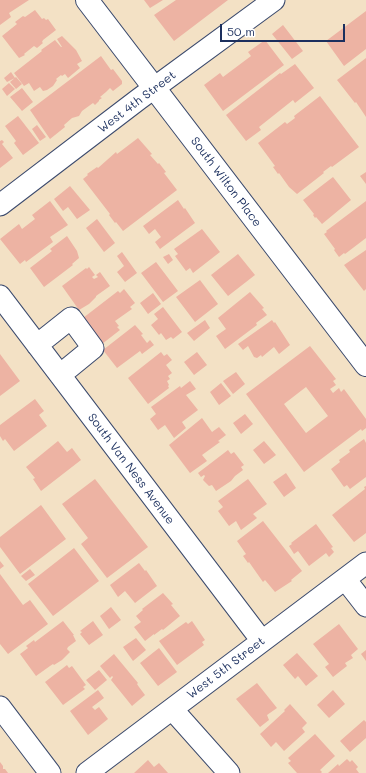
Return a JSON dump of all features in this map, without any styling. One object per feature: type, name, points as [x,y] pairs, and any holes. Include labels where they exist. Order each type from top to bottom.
[{"type":"main road","name":"South Wilton Place","points":[[87,0],[366,365]]},
{"type":"street","name":"West 4th Street","points":[[0,205],[274,0]]},
{"type":"street","name":"South Van Ness Avenue","points":[[0,296],[262,641]]},
{"type":"street","points":[[37,345],[71,318],[89,342],[93,348],[60,376]]},
{"type":"street","name":"West 5th Street","points":[[87,773],[366,563]]},
{"type":"street","points":[[345,579],[366,606]]},
{"type":"street","points":[[0,707],[50,773]]},
{"type":"street","points":[[172,709],[229,773]]},
{"type":"building","points":[[0,0],[29,0],[9,13],[11,17],[0,25]]},
{"type":"building","points":[[144,0],[163,0],[150,8]]},
{"type":"building","points":[[176,0],[228,0],[174,41],[154,15]]},
{"type":"building","points":[[35,10],[42,19],[48,19],[56,30],[43,40],[43,43],[37,48],[34,46],[24,54],[25,55],[19,58],[2,36],[17,24],[15,22]]},
{"type":"building","points":[[366,11],[366,49],[344,66],[326,41]]},
{"type":"building","points":[[283,25],[303,51],[292,59],[272,34]]},
{"type":"building","points":[[62,36],[76,50],[82,61],[77,64],[80,68],[68,78],[65,74],[62,76],[61,75],[56,79],[57,80],[53,86],[47,90],[43,91],[40,87],[34,91],[29,83],[24,86],[14,73],[55,40],[62,47],[57,39]]},
{"type":"building","points":[[265,40],[284,65],[223,111],[204,85],[220,73],[223,77],[251,56],[248,52]]},
{"type":"building","points":[[101,56],[111,70],[113,69],[122,81],[122,84],[113,91],[110,88],[100,97],[102,98],[95,105],[93,103],[82,111],[79,116],[72,118],[64,125],[65,127],[50,139],[30,110]]},
{"type":"building","points":[[366,58],[366,117],[356,102],[355,103],[337,80]]},
{"type":"building","points":[[295,64],[314,88],[295,103],[293,100],[259,127],[261,130],[246,141],[226,115],[280,73],[281,74]]},
{"type":"building","points":[[11,72],[15,78],[7,82],[4,78]]},
{"type":"building","points":[[16,77],[22,84],[16,89],[10,82]]},
{"type":"building","points":[[9,83],[15,89],[7,96],[2,89]]},
{"type":"building","points":[[22,88],[33,102],[22,111],[10,97]]},
{"type":"building","points":[[320,96],[359,147],[323,172],[324,173],[297,194],[289,187],[279,173],[278,174],[273,167],[275,166],[258,143],[285,122],[287,124],[295,118],[294,116]]},
{"type":"building","points":[[18,116],[39,143],[23,155],[14,143],[16,141],[5,126]]},
{"type":"building","points":[[37,125],[46,137],[40,141],[32,129]]},
{"type":"building","points":[[138,138],[152,154],[150,155],[166,172],[164,173],[177,190],[123,231],[116,222],[115,223],[109,215],[110,214],[83,179],[88,175],[87,174],[97,167],[98,168],[116,152],[117,154]]},
{"type":"building","points":[[2,140],[4,142],[2,144],[13,158],[0,168],[0,141]]},
{"type":"building","points":[[366,172],[366,184],[360,176]]},
{"type":"building","points":[[333,177],[351,200],[322,224],[316,217],[315,218],[313,215],[314,214],[303,200]]},
{"type":"building","points":[[70,186],[90,210],[77,219],[68,207],[63,211],[54,199]]},
{"type":"building","points":[[178,200],[195,223],[160,249],[155,242],[161,237],[155,229],[149,234],[143,226]]},
{"type":"building","points":[[50,201],[68,225],[50,237],[53,242],[26,262],[25,260],[20,264],[0,239],[19,224],[22,229],[35,219],[32,215]]},
{"type":"building","points":[[366,201],[366,238],[339,257],[324,234]]},
{"type":"building","points":[[97,219],[115,243],[104,252],[86,228]]},
{"type":"building","points":[[202,229],[220,252],[193,273],[190,268],[186,271],[175,256],[178,254],[174,249]]},
{"type":"building","points":[[67,236],[77,251],[79,258],[72,264],[73,265],[44,287],[30,268],[52,251],[50,249]]},
{"type":"building","points":[[366,250],[366,289],[364,291],[344,265]]},
{"type":"building","points":[[122,252],[137,273],[125,282],[117,272],[124,266],[117,256]]},
{"type":"building","points":[[169,254],[173,260],[168,264],[163,257]]},
{"type":"building","points":[[238,254],[255,275],[228,296],[211,275]]},
{"type":"building","points":[[156,262],[178,291],[163,302],[141,273]]},
{"type":"building","points":[[89,267],[95,275],[92,277],[94,279],[98,277],[96,275],[100,272],[110,286],[96,296],[89,304],[79,310],[62,286]]},
{"type":"building","points":[[200,280],[218,304],[195,322],[176,297]]},
{"type":"building","points":[[124,289],[135,303],[130,307],[132,309],[115,321],[120,330],[102,344],[83,318],[118,291],[120,293]]},
{"type":"building","points":[[250,292],[264,308],[262,309],[267,315],[256,323],[257,325],[225,349],[216,336],[226,329],[218,318]]},
{"type":"building","points":[[153,293],[161,304],[148,314],[140,303]]},
{"type":"building","points":[[163,307],[182,332],[173,339],[171,337],[166,340],[161,333],[159,335],[151,325],[158,319],[154,314]]},
{"type":"building","points":[[205,320],[210,328],[194,341],[187,333]]},
{"type":"building","points":[[272,320],[274,323],[275,322],[290,345],[279,354],[274,347],[262,357],[261,355],[257,358],[254,357],[248,346],[243,350],[238,344]]},
{"type":"building","points":[[135,325],[143,334],[141,335],[147,343],[150,340],[154,345],[142,354],[140,351],[117,368],[103,350]]},
{"type":"building","points":[[310,346],[336,379],[333,381],[336,385],[330,389],[333,393],[339,388],[341,392],[344,389],[366,419],[366,428],[362,431],[361,429],[304,472],[246,394]],"holes":[[[306,387],[328,416],[306,433],[284,404]]]},
{"type":"building","points":[[161,352],[164,356],[167,354],[172,360],[166,365],[172,373],[168,376],[170,379],[167,381],[169,388],[148,404],[128,378]]},
{"type":"building","points":[[197,352],[207,365],[194,375],[184,362]]},
{"type":"building","points":[[0,354],[20,381],[0,396]]},
{"type":"building","points":[[236,372],[245,384],[233,394],[223,381]]},
{"type":"building","points":[[190,381],[196,389],[186,395],[198,410],[182,422],[186,428],[174,438],[165,425],[158,430],[150,419],[156,414],[151,407],[180,386],[181,388]]},
{"type":"building","points":[[221,383],[231,396],[219,405],[210,392]]},
{"type":"building","points":[[35,399],[44,411],[39,415],[47,426],[14,451],[5,439],[3,441],[0,436],[0,425]]},
{"type":"building","points":[[245,414],[253,424],[241,434],[233,423]]},
{"type":"building","points":[[202,418],[212,432],[219,427],[226,435],[218,441],[220,442],[202,455],[207,461],[190,473],[169,445]]},
{"type":"building","points":[[364,439],[366,443],[366,477],[350,489],[347,485],[344,487],[331,469],[340,462],[339,460],[350,452],[349,450]]},
{"type":"building","points":[[58,441],[67,452],[72,448],[81,460],[41,491],[33,479],[35,478],[26,467]]},
{"type":"building","points":[[264,441],[276,455],[264,464],[253,450]]},
{"type":"building","points":[[228,450],[231,454],[234,452],[244,465],[241,467],[243,470],[231,481],[216,491],[212,485],[209,486],[203,480],[204,475],[201,477],[198,473]]},
{"type":"building","points":[[286,473],[296,488],[284,497],[273,482]]},
{"type":"building","points":[[95,479],[148,547],[107,578],[81,544],[88,538],[62,504]]},
{"type":"building","points":[[248,479],[267,504],[253,514],[257,518],[241,530],[236,521],[229,526],[218,511],[223,507],[218,501]]},
{"type":"building","points":[[366,486],[366,533],[354,542],[332,515],[365,489],[364,487]]},
{"type":"building","points":[[41,505],[66,539],[20,574],[0,547],[0,537]]},
{"type":"building","points":[[263,521],[302,571],[291,580],[292,581],[275,592],[265,580],[263,582],[249,562],[248,563],[243,556],[246,554],[237,541]]},
{"type":"building","points":[[316,524],[333,547],[331,548],[334,552],[329,557],[326,553],[309,566],[298,551],[294,554],[289,546]]},
{"type":"building","points":[[74,548],[99,581],[53,616],[28,584]]},
{"type":"building","points":[[0,561],[4,566],[0,569]]},
{"type":"building","points":[[139,563],[157,586],[135,603],[125,591],[118,597],[110,585]]},
{"type":"building","points":[[30,569],[35,575],[26,581],[21,576]]},
{"type":"building","points":[[0,574],[23,605],[30,600],[48,624],[8,654],[0,644]]},
{"type":"building","points":[[163,593],[173,604],[171,605],[180,616],[163,630],[162,629],[145,641],[134,627],[141,622],[136,616],[143,610],[142,609]]},
{"type":"building","points":[[111,607],[121,620],[109,629],[100,616]]},
{"type":"building","points":[[63,621],[74,635],[76,641],[68,647],[67,649],[70,652],[62,660],[54,665],[53,664],[36,676],[20,654],[28,648],[26,646],[34,640],[35,642]]},
{"type":"building","points":[[93,621],[103,635],[89,645],[80,634],[82,632],[80,631]]},
{"type":"building","points":[[192,621],[205,640],[202,642],[204,645],[177,665],[159,641],[186,622],[188,624]]},
{"type":"building","points":[[339,624],[358,649],[351,655],[353,658],[345,663],[347,666],[333,677],[325,667],[329,664],[313,644]]},
{"type":"building","points":[[136,638],[146,650],[133,661],[123,647]]},
{"type":"building","points":[[159,648],[177,672],[158,686],[140,663]]},
{"type":"building","points":[[366,650],[366,661],[361,654]]},
{"type":"building","points":[[297,653],[318,676],[306,686],[298,676],[295,679],[283,665]]},
{"type":"building","points":[[114,654],[138,683],[137,684],[145,695],[132,706],[111,680],[113,677],[112,676],[110,678],[100,666]]},
{"type":"building","points":[[67,665],[69,668],[72,666],[86,685],[83,687],[85,689],[63,705],[45,682]]},
{"type":"building","points":[[99,670],[107,680],[95,690],[86,680]]},
{"type":"building","points":[[257,683],[277,708],[267,715],[269,720],[260,727],[236,699]]},
{"type":"building","points":[[98,690],[104,698],[92,707],[95,710],[99,707],[108,719],[88,735],[70,711]]},
{"type":"building","points":[[333,690],[345,704],[329,718],[317,705]]},
{"type":"building","points":[[290,704],[307,723],[302,728],[305,732],[284,751],[276,742],[271,747],[260,734],[285,711],[284,710]]},
{"type":"building","points":[[364,720],[366,722],[366,738],[350,752],[340,741]]},
{"type":"building","points":[[315,734],[335,756],[320,770],[322,772],[321,773],[297,773],[288,763],[291,761],[288,758]]},
{"type":"building","points":[[347,759],[350,762],[352,760],[358,767],[356,769],[359,773],[328,773],[338,764],[339,766]]},
{"type":"building","points":[[148,760],[154,767],[159,763],[168,773],[134,773]]},
{"type":"building","points":[[0,762],[3,769],[5,769],[8,773],[0,773]]}]
